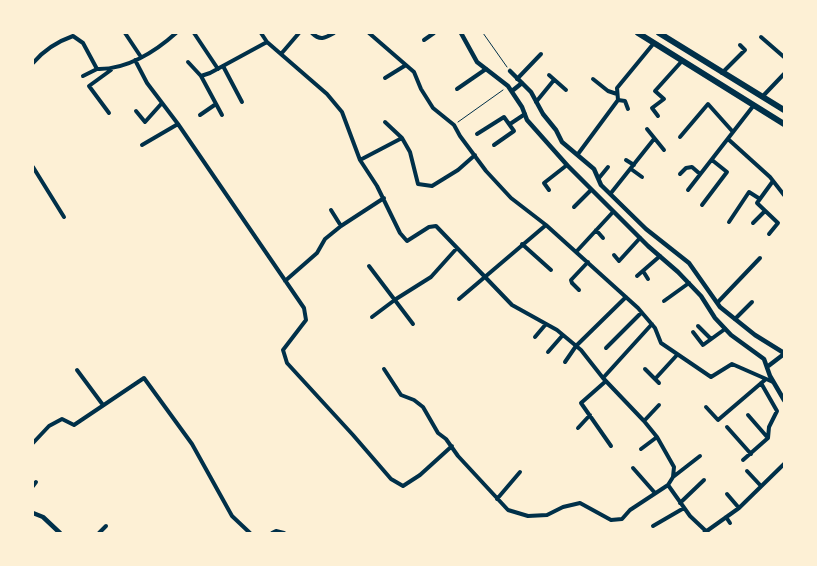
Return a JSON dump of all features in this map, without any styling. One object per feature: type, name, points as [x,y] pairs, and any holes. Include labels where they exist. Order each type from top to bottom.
[{"type":"main road","points":[[638,33],[784,124]]},
{"type":"main road","points":[[654,43],[652,36],[660,33],[722,73],[784,110]]},
{"type":"street","points":[[125,33],[141,57]]},
{"type":"street","points":[[109,113],[89,86],[111,70],[141,57],[176,33]]},
{"type":"street","points":[[194,33],[218,69]]},
{"type":"street","points":[[261,33],[267,42],[326,94],[342,112],[360,160],[384,198],[400,233],[407,241],[429,226],[436,226],[512,305],[557,330],[562,336],[576,346],[604,380],[644,421],[657,437],[674,468],[673,477]]},
{"type":"street","points":[[281,54],[299,33]]},
{"type":"street","points":[[312,33],[316,37],[325,38],[334,33]]},
{"type":"street","points":[[369,33],[414,72],[421,89],[433,108],[454,125],[460,136],[475,156],[511,198],[546,225],[626,297],[656,328],[661,343],[710,377],[732,364],[773,382]]},
{"type":"street","points":[[424,40],[434,33]]},
{"type":"street","points":[[461,33],[477,62],[508,86],[527,120],[567,165],[613,212],[688,282],[701,296],[715,318],[731,335],[764,359],[773,382],[784,400]]},
{"type":"street","points":[[33,63],[40,55],[58,41],[72,36],[82,43],[96,69]]},
{"type":"street","points":[[761,37],[784,57]]},
{"type":"street","points":[[201,76],[218,69],[267,42]]},
{"type":"street","points":[[578,154],[618,100],[617,88],[654,43]]},
{"type":"street","points":[[722,73],[745,50],[740,45]]},
{"type":"street","points":[[517,78],[541,54]]},
{"type":"street","points":[[135,60],[147,83],[178,124],[304,308],[306,320],[283,350],[287,363],[391,479],[403,486],[420,475],[452,446]]},
{"type":"street","points":[[658,116],[652,108],[664,99],[654,91],[682,61]]},
{"type":"street","points":[[188,62],[201,76],[222,115]]},
{"type":"street","points":[[385,78],[406,65]]},
{"type":"street","points":[[223,66],[242,102]]},
{"type":"street","points":[[83,76],[96,69],[111,70]]},
{"type":"street","points":[[457,89],[486,69]]},
{"type":"street","points":[[510,71],[531,92],[562,142],[594,169],[601,185],[611,193],[646,229],[689,263],[718,302],[720,307],[755,335],[784,353],[767,367]]},
{"type":"street","points":[[762,97],[784,74]]},
{"type":"street","points":[[549,75],[566,90]]},
{"type":"street","points":[[593,79],[608,91],[617,94]]},
{"type":"street","points":[[536,102],[554,80]]},
{"type":"street","points":[[512,91],[522,84]]},
{"type":"street","points":[[618,100],[625,101],[628,109]]},
{"type":"street","points":[[136,111],[145,122],[162,104]]},
{"type":"street","points":[[200,115],[216,104]]},
{"type":"street","points":[[680,137],[708,104],[733,132]]},
{"type":"street","points":[[688,190],[754,105]]},
{"type":"street","points":[[510,124],[525,114]]},
{"type":"street","points":[[477,134],[504,117],[514,131],[494,144]]},
{"type":"street","points":[[385,122],[402,138],[410,152],[418,184],[432,186],[458,170],[475,156]]},
{"type":"street","points":[[142,145],[178,124]]},
{"type":"street","points":[[646,128],[664,150]]},
{"type":"street","points":[[360,160],[402,138]]},
{"type":"street","points":[[611,193],[654,139]]},
{"type":"street","points":[[728,139],[773,181],[784,195]]},
{"type":"street","points":[[626,160],[642,177]]},
{"type":"street","points":[[702,205],[727,172],[712,160]]},
{"type":"street","points":[[549,190],[544,183],[567,165]]},
{"type":"street","points":[[33,167],[64,217]]},
{"type":"street","points":[[599,178],[608,167]]},
{"type":"street","points":[[680,174],[686,168],[692,167],[700,174]]},
{"type":"street","points":[[769,234],[778,223],[757,203],[773,181]]},
{"type":"street","points":[[574,207],[591,190]]},
{"type":"street","points":[[729,222],[749,192],[760,199]]},
{"type":"street","points":[[285,281],[317,253],[324,239],[384,198]]},
{"type":"street","points":[[331,210],[341,226]]},
{"type":"street","points":[[753,223],[764,211]]},
{"type":"street","points":[[576,252],[613,212]]},
{"type":"street","points":[[459,299],[546,225]]},
{"type":"street","points":[[596,230],[603,238]]},
{"type":"street","points":[[614,255],[619,261],[640,238]]},
{"type":"street","points":[[522,244],[551,270]]},
{"type":"street","points":[[372,318],[396,299],[431,277],[457,248]]},
{"type":"street","points":[[637,276],[660,256]]},
{"type":"street","points":[[718,302],[760,258]]},
{"type":"street","points":[[578,290],[571,280],[588,262]]},
{"type":"street","points":[[369,266],[396,299],[413,324]]},
{"type":"street","points":[[643,271],[648,279]]},
{"type":"street","points":[[664,301],[688,282]]},
{"type":"street","points":[[566,362],[576,346],[626,297]]},
{"type":"street","points":[[735,319],[752,302]]},
{"type":"street","points":[[606,348],[642,313]]},
{"type":"street","points":[[535,336],[546,324]]},
{"type":"street","points":[[612,446],[581,403],[604,380],[652,324]]},
{"type":"street","points":[[698,326],[711,339]]},
{"type":"street","points":[[694,332],[703,345],[725,329]]},
{"type":"street","points":[[548,352],[562,336]]},
{"type":"street","points":[[655,379],[677,355]]},
{"type":"street","points":[[384,369],[401,395],[414,400],[423,407],[438,433],[446,439],[497,499],[508,510],[528,516],[547,515],[563,507],[580,504],[610,520],[622,518],[630,510],[668,485],[673,477],[700,456]]},
{"type":"street","points":[[646,369],[659,383]]},
{"type":"street","points":[[77,370],[103,405]]},
{"type":"street","points":[[33,443],[49,426],[62,419],[74,425],[144,378],[192,444],[232,516],[250,533]]},
{"type":"street","points":[[706,407],[718,420],[766,379]]},
{"type":"street","points":[[743,460],[768,438],[769,427],[777,411],[761,384]]},
{"type":"street","points":[[644,421],[659,405]]},
{"type":"street","points":[[578,428],[590,415]]},
{"type":"street","points":[[748,415],[768,438]]},
{"type":"street","points":[[727,426],[751,454]]},
{"type":"street","points":[[641,449],[657,437]]},
{"type":"street","points":[[668,485],[690,516],[706,532],[739,508],[784,464]]},
{"type":"street","points":[[633,468],[655,493]]},
{"type":"street","points":[[747,471],[761,486]]},
{"type":"street","points":[[497,499],[520,472]]},
{"type":"street","points":[[680,502],[704,480]]},
{"type":"street","points":[[727,494],[739,508]]},
{"type":"street","points":[[653,526],[684,508]]},
{"type":"street","points":[[33,513],[42,517],[60,533]]},
{"type":"street","points":[[726,517],[730,523]]},
{"type":"street","points":[[99,533],[106,526]]},
{"type":"street","points":[[272,533],[276,531],[284,533]]},
{"type":"path","points":[[483,33],[510,71]]},
{"type":"path","points":[[454,125],[508,86]]}]
